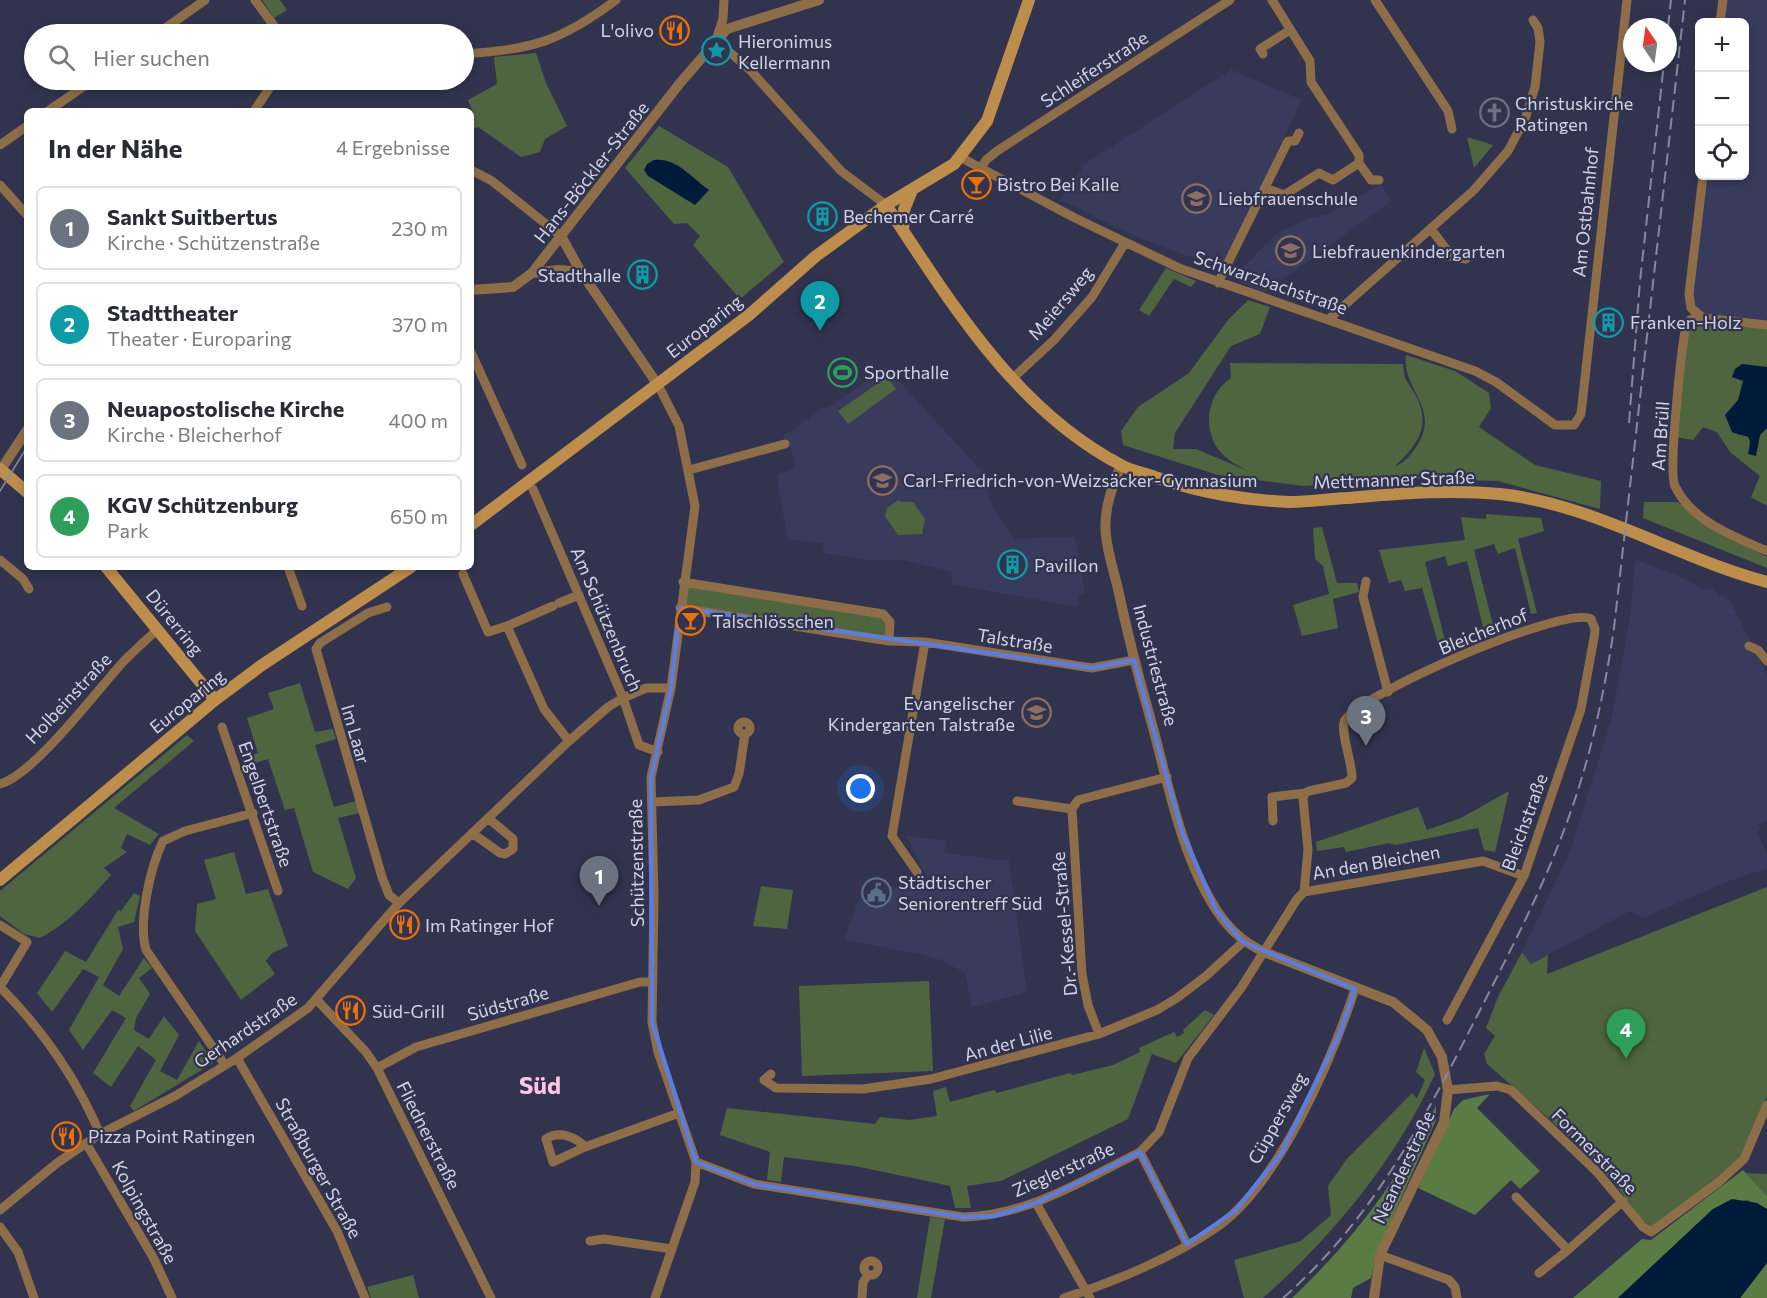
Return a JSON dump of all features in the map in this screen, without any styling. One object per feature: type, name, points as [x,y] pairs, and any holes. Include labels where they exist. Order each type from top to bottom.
[{"type":"main road","name":"Europaring","points":[[474,523],[749,315],[816,256],[886,205],[954,164],[987,121],[1029,0]]},
{"type":"main road","points":[[903,231],[904,210],[912,190]]},
{"type":"main road","points":[[886,205],[971,331],[1013,378],[1051,417],[1121,465]]},
{"type":"main road","name":"Mettmanner Straße","points":[[1121,465],[1178,486],[1237,498],[1292,502],[1456,492],[1524,498],[1580,513],[1725,569],[1767,582]]},
{"type":"main road","points":[[0,470],[24,490]]},
{"type":"main road","name":"Dürerring","points":[[109,570],[215,700]]},
{"type":"main road","name":"Europaring","points":[[0,880],[215,700],[262,665],[406,570]]},
{"type":"street","points":[[171,24],[205,0]]},
{"type":"street","points":[[255,0],[273,24]]},
{"type":"street","points":[[474,53],[534,46],[582,26],[616,0]]},
{"type":"street","points":[[724,0],[723,19],[716,40],[751,71],[842,171],[886,205]]},
{"type":"street","name":"Hans-Böckler-Straße","points":[[474,290],[513,286],[532,273],[727,29],[740,23],[819,0]]},
{"type":"street","name":"Schleiferstraße","points":[[980,170],[996,151],[1230,0]]},
{"type":"street","points":[[1272,0],[1310,61],[1311,82],[1358,153],[1359,163],[1371,180],[1379,180]]},
{"type":"street","points":[[1375,0],[1448,111],[1452,129]]},
{"type":"street","name":"Am Ostbahnhof","points":[[1574,425],[1581,414],[1627,0]]},
{"type":"street","points":[[1721,18],[1723,0]]},
{"type":"street","points":[[1329,319],[1431,229],[1489,174],[1519,134],[1538,72],[1539,35],[1533,20]]},
{"type":"street","points":[[1263,54],[1260,49],[1290,30]]},
{"type":"street","points":[[52,108],[78,90]]},
{"type":"street","points":[[257,108],[269,90]]},
{"type":"street","points":[[0,145],[24,128]]},
{"type":"street","points":[[1218,283],[1288,141],[1295,141],[1299,133]]},
{"type":"street","name":"Schwarzbachstraße","points":[[960,157],[980,170],[1125,243],[1218,283],[1329,319],[1475,371],[1496,382],[1555,424],[1574,425]]},
{"type":"street","points":[[1266,188],[1284,195],[1319,172],[1330,180],[1335,179],[1359,163]]},
{"type":"street","points":[[474,172],[492,181],[561,236]]},
{"type":"street","points":[[1703,180],[1689,294],[1691,308],[1698,316],[1767,325]]},
{"type":"street","points":[[0,185],[24,212]]},
{"type":"street","points":[[1431,229],[1452,257],[1466,260]]},
{"type":"street","name":"Schützenstraße","points":[[561,236],[581,272],[658,385],[679,426],[695,506],[683,582],[671,688],[651,777],[654,896],[652,1022],[658,1052],[696,1162],[695,1182],[655,1298]]},
{"type":"street","name":"Meiersweg","points":[[1013,378],[1054,340],[1092,297],[1125,243]]},
{"type":"street","points":[[532,273],[559,270],[581,272]]},
{"type":"street","name":"Am Brüll","points":[[1698,316],[1690,320],[1684,331],[1673,483],[1690,505],[1712,524],[1767,551]]},
{"type":"street","points":[[474,359],[522,465]]},
{"type":"street","points":[[0,470],[24,434]]},
{"type":"street","points":[[689,470],[785,444]]},
{"type":"street","name":"Industriestraße","points":[[1121,465],[1110,492],[1106,512],[1106,536],[1134,660],[1182,832],[1216,910],[1243,942],[1355,989],[1393,1002],[1427,1030],[1442,1057],[1448,1090]]},
{"type":"street","name":"Am Schützenbruch","points":[[533,489],[623,698],[639,745],[658,752]]},
{"type":"street","points":[[0,560],[23,579],[29,589]]},
{"type":"street","points":[[289,570],[302,606]]},
{"type":"street","points":[[463,574],[488,632],[579,595]]},
{"type":"street","points":[[1366,581],[1363,597],[1388,692]]},
{"type":"street","points":[[683,582],[883,614],[890,622],[889,640]]},
{"type":"street","name":"Im Laar","points":[[387,607],[368,612],[320,643],[316,649],[381,877],[389,895],[399,903]]},
{"type":"street","name":"Talstraße","points":[[680,608],[1092,668],[1134,660]]},
{"type":"street","name":"Bleicherhof","points":[[1273,821],[1272,797],[1305,793],[1346,783],[1352,778],[1343,723],[1357,710],[1477,648],[1522,631],[1583,616],[1594,622]]},
{"type":"street","name":"Bleichstraße","points":[[1447,1020],[1524,876],[1581,709],[1594,638],[1594,622]]},
{"type":"street","points":[[507,626],[544,709],[569,741]]},
{"type":"street","name":"Holbeinstraße","points":[[0,784],[15,777],[59,736],[124,661],[158,629]]},
{"type":"street","points":[[916,872],[892,836],[925,642]]},
{"type":"street","points":[[1749,646],[1758,650],[1767,662]]},
{"type":"street","name":"Gerhardstraße","points":[[0,1210],[57,1163],[86,1143],[175,1096],[237,1058],[317,1000],[399,903],[569,741],[623,698],[646,688],[671,688]]},
{"type":"street","name":"Engelbertstraße","points":[[222,727],[278,891]]},
{"type":"street","points":[[652,802],[699,800],[734,787],[739,774],[745,735]]},
{"type":"street","points":[[1017,801],[1072,809],[1078,800],[1167,777]]},
{"type":"street","points":[[1304,892],[1308,870],[1303,798],[1305,793]]},
{"type":"street","name":"Dr.-Kessel-Straße","points":[[1072,809],[1082,974],[1088,1005],[1099,1034]]},
{"type":"street","points":[[225,1065],[146,950],[142,936],[142,921],[163,841],[183,831],[253,813]]},
{"type":"street","points":[[472,833],[505,855],[513,849],[513,840],[488,818]]},
{"type":"street","name":"An den Bleichen","points":[[1264,952],[1304,892],[1483,861],[1524,876]]},
{"type":"street","points":[[0,925],[27,942],[0,987],[38,1030],[63,1065],[86,1102],[100,1134]]},
{"type":"street","name":"An der Lilie","points":[[771,1074],[764,1080],[776,1088],[863,1089],[962,1072],[1099,1034],[1157,1010],[1177,998],[1206,976],[1243,942]]},
{"type":"street","name":"Zieglerstraße","points":[[696,1162],[754,1184],[963,1217],[994,1216],[1036,1203],[1140,1152],[1159,1132],[1188,1058],[1241,988],[1264,952]]},
{"type":"street","name":"Südstraße","points":[[377,1068],[416,1047],[640,982],[652,982]]},
{"type":"street","name":"Cüppersweg","points":[[1064,1298],[1088,1294],[1187,1244],[1218,1226],[1235,1211],[1281,1154],[1340,1033],[1355,989]]},
{"type":"street","name":"Fliednerstraße","points":[[317,1000],[366,1052],[377,1068],[491,1298]]},
{"type":"street","name":"Straßburger Straße","points":[[237,1058],[337,1231],[365,1298]]},
{"type":"street","name":"Formerstraße","points":[[1448,1090],[1497,1086],[1511,1090],[1598,1172],[1643,1227],[1651,1232],[1744,1159],[1767,1105]]},
{"type":"street","name":"Neanderstraße","points":[[1374,1298],[1380,1256],[1440,1132],[1447,1110],[1448,1090]]},
{"type":"street","points":[[585,1147],[679,1113]]},
{"type":"street","name":"Kolpingstraße","points":[[86,1143],[149,1250],[172,1298]]},
{"type":"street","points":[[1140,1152],[1187,1244]]},
{"type":"street","points":[[1516,1197],[1568,1250]]},
{"type":"street","points":[[1539,1273],[1623,1200]]},
{"type":"street","points":[[1036,1203],[1088,1294]]},
{"type":"street","points":[[0,1227],[18,1252],[34,1298]]},
{"type":"street","points":[[590,1241],[604,1239],[672,1250]]},
{"type":"street","points":[[1380,1256],[1449,1281],[1455,1287],[1457,1298]]},
{"type":"street","points":[[862,1298],[868,1275]]},
{"type":"highlighted area","points":[[680,608],[1092,668],[1134,660],[1182,832],[1216,910],[1243,942],[1355,989],[1340,1033],[1281,1154],[1235,1211],[1187,1244],[1140,1152],[1036,1203],[994,1216],[963,1217],[754,1184],[696,1162],[652,1022],[651,777],[671,688]]},
{"type":"shaded area","points":[[1723,0],[1767,0],[1767,325],[1698,316],[1689,294],[1703,180],[1749,180],[1749,18],[1721,18]]},
{"type":"shaded area","points":[[1231,70],[1302,100],[1221,268],[1129,234],[1061,200],[1085,164]]},
{"type":"shaded area","points":[[654,160],[663,160],[677,165],[709,190],[695,205],[648,176],[644,170],[647,164]]},
{"type":"shaded area","name":"Liebfrauenkindergarten","points":[[1381,184],[1391,201],[1264,293],[1229,277],[1243,268],[1276,234],[1308,219],[1328,214]]},
{"type":"shaded area","points":[[1742,364],[1767,367],[1767,428],[1760,435],[1756,456],[1748,454],[1750,442],[1748,437],[1732,432],[1725,415],[1738,400],[1743,381],[1732,377],[1735,369]]},
{"type":"shaded area","name":"Carl-Friedrich-von-Weizsäcker-Gymnasium","points":[[886,367],[984,474],[991,504],[1015,539],[1075,537],[1085,592],[1079,595],[1077,607],[951,584],[953,572],[904,560],[868,560],[823,553],[824,543],[788,539],[778,487],[779,474],[796,468],[790,447],[783,436],[822,409],[833,405]]},
{"type":"shaded area","points":[[1635,560],[1675,574],[1705,590],[1710,588],[1731,602],[1767,675],[1767,821],[1758,824],[1760,830],[1757,831],[1767,856],[1767,868],[1731,880],[1643,918],[1630,911],[1531,964],[1522,952],[1569,854],[1611,721],[1630,617]]},
{"type":"shaded area","points":[[906,836],[946,841],[944,853],[1009,861],[1027,992],[972,1007],[965,973],[943,961],[920,954],[844,940],[865,883],[917,891],[931,885]]},
{"type":"shaded area","points":[[1732,1199],[1757,1203],[1767,1209],[1767,1263],[1740,1298],[1618,1298],[1713,1209]]},
{"type":"green space","points":[[262,0],[280,0],[287,10],[274,18]]},
{"type":"green space","points":[[536,53],[546,83],[567,126],[545,139],[540,152],[521,157],[478,127],[474,129],[474,108],[471,108],[468,100],[497,84],[494,57]]},
{"type":"green space","points":[[659,126],[728,167],[784,262],[740,299],[693,245],[700,236],[687,223],[674,224],[625,168]]},
{"type":"green space","points":[[1467,137],[1493,145],[1474,168]]},
{"type":"green space","points":[[1166,268],[1196,281],[1191,287],[1174,279],[1149,316],[1139,310]]},
{"type":"green space","points":[[1248,300],[1270,307],[1260,334],[1231,346],[1175,433],[1173,449],[1196,449],[1248,471],[1221,453],[1210,430],[1210,410],[1217,392],[1231,378],[1230,363],[1403,364],[1405,377],[1420,406],[1422,426],[1415,443],[1394,467],[1410,455],[1424,431],[1423,409],[1409,378],[1406,355],[1455,371],[1489,393],[1491,408],[1479,427],[1535,465],[1601,481],[1600,509],[1498,481],[1419,479],[1304,486],[1218,475],[1123,445],[1121,431],[1138,407],[1189,373],[1228,320]]},
{"type":"green space","points":[[1698,316],[1767,325],[1767,506],[1751,497],[1760,476],[1730,452],[1717,432],[1703,427],[1693,440],[1675,437],[1684,331]]},
{"type":"green space","points":[[887,377],[896,389],[848,424],[838,411]]},
{"type":"green space","points":[[899,500],[913,502],[925,519],[922,534],[898,535],[885,516],[887,508]]},
{"type":"green space","points":[[1644,502],[1678,502],[1713,530],[1767,557],[1767,568],[1643,518]]},
{"type":"green space","points":[[1486,514],[1541,518],[1544,531],[1518,539],[1537,613],[1531,614],[1515,548],[1498,554],[1494,544],[1474,550],[1493,625],[1483,627],[1467,561],[1448,566],[1445,556],[1425,562],[1446,644],[1439,646],[1422,588],[1405,591],[1401,580],[1389,583],[1379,550],[1465,540],[1461,517],[1486,519]]},
{"type":"green space","points":[[1322,527],[1337,583],[1357,583],[1359,592],[1333,599],[1338,628],[1302,636],[1293,605],[1329,594],[1323,566],[1315,559],[1313,528]]},
{"type":"green space","points":[[686,581],[887,617],[889,640],[682,607]]},
{"type":"green space","points":[[300,683],[315,732],[333,729],[336,739],[315,745],[334,807],[356,801],[360,813],[338,818],[356,878],[348,889],[313,872],[294,808],[285,810],[268,759],[249,765],[246,757],[258,753],[247,718],[274,709],[268,693]]},
{"type":"green space","points":[[187,735],[194,741],[114,808],[159,834],[150,845],[127,834],[121,848],[127,852],[104,868],[111,875],[70,918],[40,938],[24,934],[0,916],[0,891]]},
{"type":"green space","points":[[1509,791],[1495,852],[1484,850],[1478,828],[1396,845],[1389,843],[1346,852],[1344,847],[1317,851],[1316,842],[1418,807],[1427,830],[1461,818]]},
{"type":"green space","points":[[234,852],[246,894],[268,889],[288,946],[272,953],[266,961],[275,974],[241,1000],[195,931],[197,904],[216,899],[204,860]]},
{"type":"green space","points":[[761,886],[793,890],[787,929],[753,926]]},
{"type":"green space","points":[[1767,887],[1767,1096],[1740,1159],[1719,1178],[1652,1228],[1640,1217],[1596,1163],[1487,1064],[1484,1054],[1495,1036],[1486,1028],[1498,997],[1522,952],[1531,964],[1548,955],[1547,974]]},
{"type":"green space","points":[[134,893],[140,896],[134,922],[118,927],[123,949],[103,985],[119,996],[144,958],[152,968],[139,978],[150,994],[136,1018],[134,1030],[149,1039],[164,1016],[179,1035],[160,1071],[177,1080],[199,1041],[213,1063],[134,1111],[130,1106],[156,1060],[138,1046],[111,1087],[93,1073],[126,1018],[112,1010],[83,1050],[69,1030],[99,977],[83,969],[52,1012],[37,993],[65,951],[86,962],[118,910],[121,911]]},
{"type":"green space","points":[[929,981],[933,1071],[802,1076],[799,986]]},
{"type":"green space","points":[[1205,1010],[1214,1015],[1176,1063],[1152,1054],[1128,1119],[1001,1181],[967,1186],[971,1208],[955,1208],[950,1186],[855,1166],[784,1157],[781,1182],[767,1180],[770,1152],[720,1135],[727,1108],[875,1124],[880,1117],[909,1120],[937,1116],[933,1091],[946,1087],[950,1102],[994,1090],[997,1093],[1070,1073],[1072,1075],[1113,1065],[1140,1052],[1139,1048],[1174,1032],[1177,1037],[1184,1033],[1183,1030]]},
{"type":"green space","points":[[1424,1048],[1435,1074],[1402,1137],[1382,1166],[1338,1223],[1289,1274],[1263,1298],[1244,1298],[1234,1260],[1301,1241],[1331,1215],[1328,1186],[1346,1160],[1412,1093],[1417,1098],[1425,1080],[1416,1072]]},
{"type":"green space","points":[[1490,1094],[1477,1108],[1540,1171],[1520,1189],[1511,1180],[1475,1215],[1418,1188],[1454,1109],[1463,1100]]},
{"type":"green space","points":[[1436,1106],[1436,1120],[1376,1254],[1371,1278],[1353,1288],[1351,1298],[1292,1298],[1335,1254],[1373,1208],[1405,1160]]},
{"type":"green space","points":[[1743,1170],[1767,1196],[1767,1209],[1747,1200],[1713,1209],[1618,1298],[1573,1298],[1642,1239],[1651,1240]]},
{"type":"green space","points":[[1746,1173],[1767,1174],[1767,1196]]},
{"type":"green space","points":[[930,1217],[945,1219],[931,1298],[917,1298]]},
{"type":"green space","points":[[1766,1264],[1767,1298],[1740,1298]]},
{"type":"green space","points":[[413,1275],[419,1298],[371,1298],[367,1287]]},
{"type":"tram line","points":[[0,491],[24,452]]},
{"type":"railway","points":[[1669,18],[1671,0]]},
{"type":"railway","points":[[1283,1298],[1343,1236],[1369,1203],[1415,1132],[1536,898],[1583,775],[1601,702],[1614,628],[1685,0]]},
{"type":"railway","points":[[1629,423],[1640,281],[1663,72]]},
{"type":"place","name":"L'olivo","points":[[675,30]]},
{"type":"place","name":"Hieronimus Kellermann","points":[[717,51]]},
{"type":"place","name":"Christuskirche Ratingen","points":[[1494,113]]},
{"type":"place","name":"Bistro Bei Kalle","points":[[976,184]]},
{"type":"place","name":"Liebfrauenschule","points":[[1197,198]]},
{"type":"place","name":"Bechemer Carré","points":[[822,216]]},
{"type":"place","name":"Liebfrauenkindergarten","points":[[1291,251]]},
{"type":"place","name":"Stadthalle","points":[[642,275]]},
{"type":"place","name":"Franken-Holz","points":[[1609,322]]},
{"type":"place","name":"Stadttheater","points":[[820,331]]},
{"type":"place","name":"Sporthalle","points":[[843,372]]},
{"type":"place","name":"Carl-Friedrich-von-Weizsäcker-Gymnasium","points":[[882,480]]},
{"type":"place","name":"Pavillon","points":[[1013,565]]},
{"type":"place","name":"Talschlösschen","points":[[691,621]]},
{"type":"place","name":"Evangelischer Kindergarten Talstraße","points":[[1036,713]]},
{"type":"place","name":"Neuapostolische Kirche","points":[[1366,746]]},
{"type":"place","name":"Städtischer Seniorentreff Süd","points":[[877,892]]},
{"type":"place","name":"Sankt Suitbertus","points":[[599,906]]},
{"type":"place","name":"Im Ratinger Hof","points":[[404,925]]},
{"type":"place","name":"Süd-Grill","points":[[351,1011]]},
{"type":"place","name":"KGV Schützenburg","points":[[1626,1059]]},
{"type":"place","name":"Pizza Point Ratingen","points":[[67,1136]]},
{"type":"district","name":"Süd","points":[[540,1084]]}]
